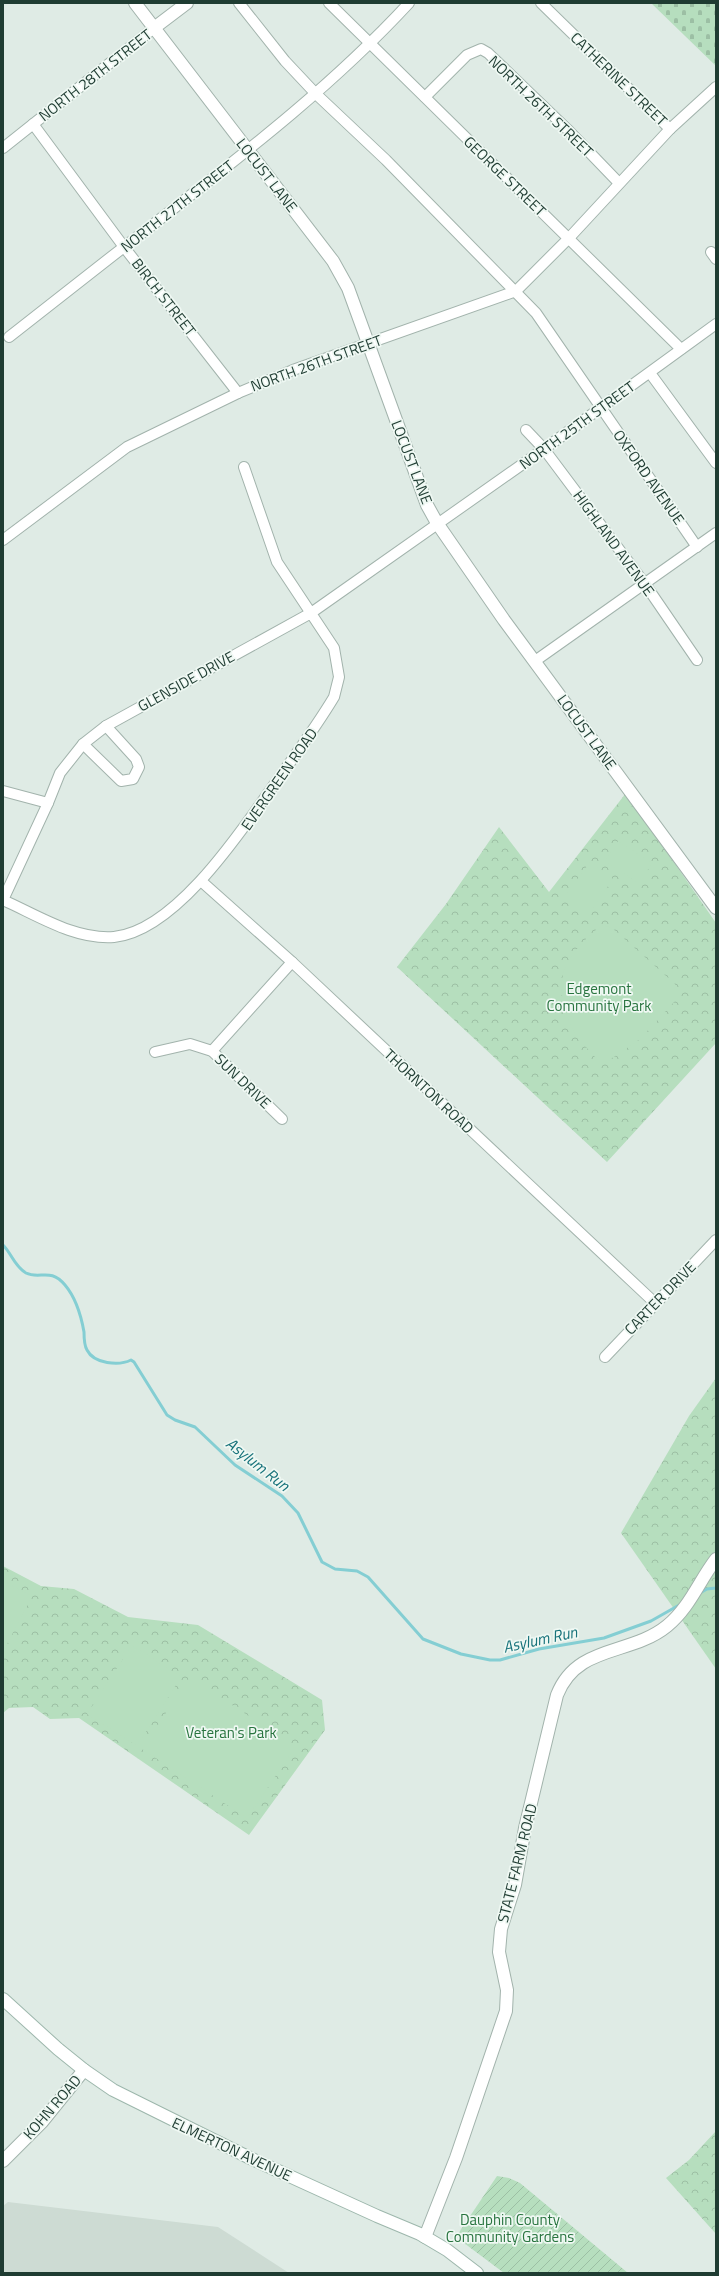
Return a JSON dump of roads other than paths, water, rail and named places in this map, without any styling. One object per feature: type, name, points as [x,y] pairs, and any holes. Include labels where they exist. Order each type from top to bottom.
[{"type":"street","name":"LOCUST LANE","points":[[134,3],[333,261],[348,288],[427,505],[437,523],[535,661],[716,908]]},
{"type":"street","name":"NORTH 28TH STREET","points":[[3,148],[187,3]]},
{"type":"street","points":[[239,3],[285,60],[316,94],[386,160],[516,291]]},
{"type":"street","name":"GEORGE STREET","points":[[328,3],[682,349]]},
{"type":"street","name":"NORTH 27TH STREET","points":[[9,337],[248,151],[316,94],[371,44],[409,3]]},
{"type":"street","name":"CATHERINE STREET","points":[[541,3],[670,129],[716,87]]},
{"type":"street","name":"NORTH 26TH STREET","points":[[425,97],[467,55],[481,49],[488,53],[567,129],[619,183]]},
{"type":"street","name":"BIRCH STREET","points":[[33,124],[124,247],[238,392]]},
{"type":"street","name":"NORTH 26TH STREET","points":[[3,540],[127,448],[238,392],[293,370],[516,291],[569,238],[670,129]]},
{"type":"street","name":"OXFORD AVENUE","points":[[516,291],[540,319],[697,546]]},
{"type":"street","name":"NORTH 25TH STREET","points":[[437,523],[544,449],[716,324]]},
{"type":"street","points":[[650,373],[716,463]]},
{"type":"street","name":"HIGHLAND AVENUE","points":[[526,430],[544,449],[645,584],[697,660]]},
{"type":"street","name":"EVERGREEN ROAD","points":[[3,900],[88,937],[114,937],[136,932],[158,919],[201,881],[233,844],[334,697],[339,677],[334,648],[277,562],[244,466]]},
{"type":"street","name":"GLENSIDE DRIVE","points":[[3,900],[48,803],[60,772],[83,744],[106,726],[311,613],[437,523]]},
{"type":"street","points":[[535,661],[716,533]]},
{"type":"street","points":[[83,744],[121,781],[133,779],[139,767],[136,759],[106,726]]},
{"type":"street","points":[[3,791],[48,803]]},
{"type":"street","name":"THORNTON ROAD","points":[[201,881],[292,962],[655,1303]]},
{"type":"street","points":[[212,1051],[292,962]]},
{"type":"street","name":"SUN DRIVE","points":[[155,1052],[190,1044],[212,1051],[282,1119]]},
{"type":"street","name":"CARTER DRIVE","points":[[605,1357],[716,1240]]},
{"type":"street","name":"STATE FARM ROAD","points":[[425,2237],[456,2158],[506,2011],[507,1990],[499,1952],[501,1929],[515,1885],[526,1828],[557,1695],[562,1681],[583,1662],[651,1636],[666,1626],[686,1606],[716,1559]]},
{"type":"street","name":"ELMERTON AVENUE","points":[[3,1999],[84,2070],[114,2090],[156,2113],[425,2237],[447,2250],[477,2273]]},
{"type":"street","name":"KOHN ROAD","points":[[3,2161],[42,2122],[84,2070]]},
{"type":"waterway","name":"Asylum Run","points":[[3,1245],[19,1267],[26,1273],[31,1275],[50,1275],[60,1280],[69,1290],[80,1313],[85,1346],[90,1355],[101,1361],[107,1362],[120,1363],[131,1360],[134,1362],[167,1415],[175,1420],[195,1427],[235,1465],[282,1496],[298,1513],[322,1562],[335,1569],[357,1571],[368,1577],[423,1639],[461,1654],[490,1660],[500,1660],[539,1649],[604,1638],[651,1621],[681,1604]]},
{"type":"waterway","name":"Asylum Run","points":[[700,1593],[707,1589],[716,1588]]},
{"type":"park label","name":"Edgemont Community Park","points":[[599,996]]},
{"type":"park label","name":"Veteran's Park","points":[[231,1732]]},
{"type":"park label","name":"Dauphin County Community Gardens","points":[[510,2228]]}]
